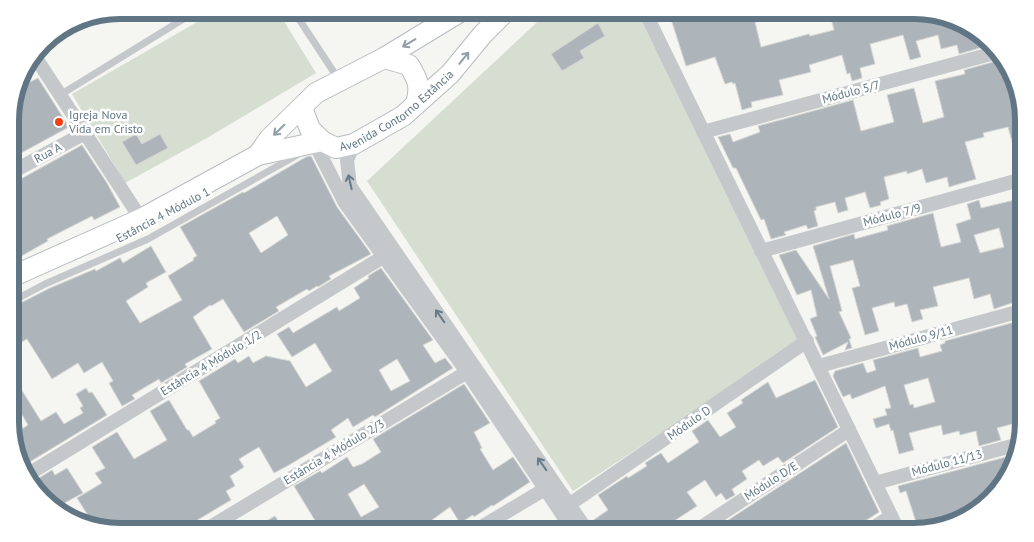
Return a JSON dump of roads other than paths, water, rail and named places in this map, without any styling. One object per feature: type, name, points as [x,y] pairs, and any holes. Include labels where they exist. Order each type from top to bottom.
[{"type":"street","name":"Avenida Contorno Estância","points":[[258,155],[269,139],[316,93],[384,58],[448,19]]},
{"type":"street","name":"Avenida Contorno Estância","points":[[19,273],[141,219],[258,155],[322,141],[336,148],[354,144],[403,116],[450,74],[483,34],[499,19]]},
{"type":"street","points":[[648,19],[894,523]]},
{"type":"street","name":"Módulo 5/7","points":[[703,132],[991,54]]},
{"type":"street","points":[[384,58],[409,65],[417,78],[420,90],[416,104]]},
{"type":"street","points":[[38,61],[141,219]]},
{"type":"street","points":[[302,108],[310,129],[322,141],[317,148],[345,203],[388,254],[582,523]]},
{"type":"street","name":"Rua A","points":[[19,168],[85,133]]},
{"type":"street","points":[[354,144],[347,160],[350,186],[388,254],[568,523]]},
{"type":"street","name":"Módulo 7/9","points":[[761,251],[1015,181]]},
{"type":"street","name":"Estância 4 Módulo 1/2","points":[[32,472],[388,254]]},
{"type":"street","name":"Módulo 9/11","points":[[819,366],[1015,312]]},
{"type":"street","name":"Módulo D","points":[[570,504],[807,342]]},
{"type":"street","name":"Estância 4 Módulo 2/3","points":[[217,523],[467,372]]},
{"type":"street","name":"Módulo D/E","points":[[708,523],[849,430]]},
{"type":"street","name":"Módulo 11/13","points":[[875,483],[1012,446]]},
{"type":"street","points":[[488,523],[545,489],[550,490],[562,502],[570,504]]},
{"type":"street","points":[[880,523],[891,516]]},
{"type":"lane","points":[[60,95],[183,19]]},
{"type":"lane","points":[[299,19],[339,80]]},
{"type":"lane","name":"Estância 4 Módulo 1","points":[[19,298],[45,284],[148,239],[322,141]]},
{"type":"place","name":"Igreja Nova Vida em Cristo","points":[[59,122]]}]
